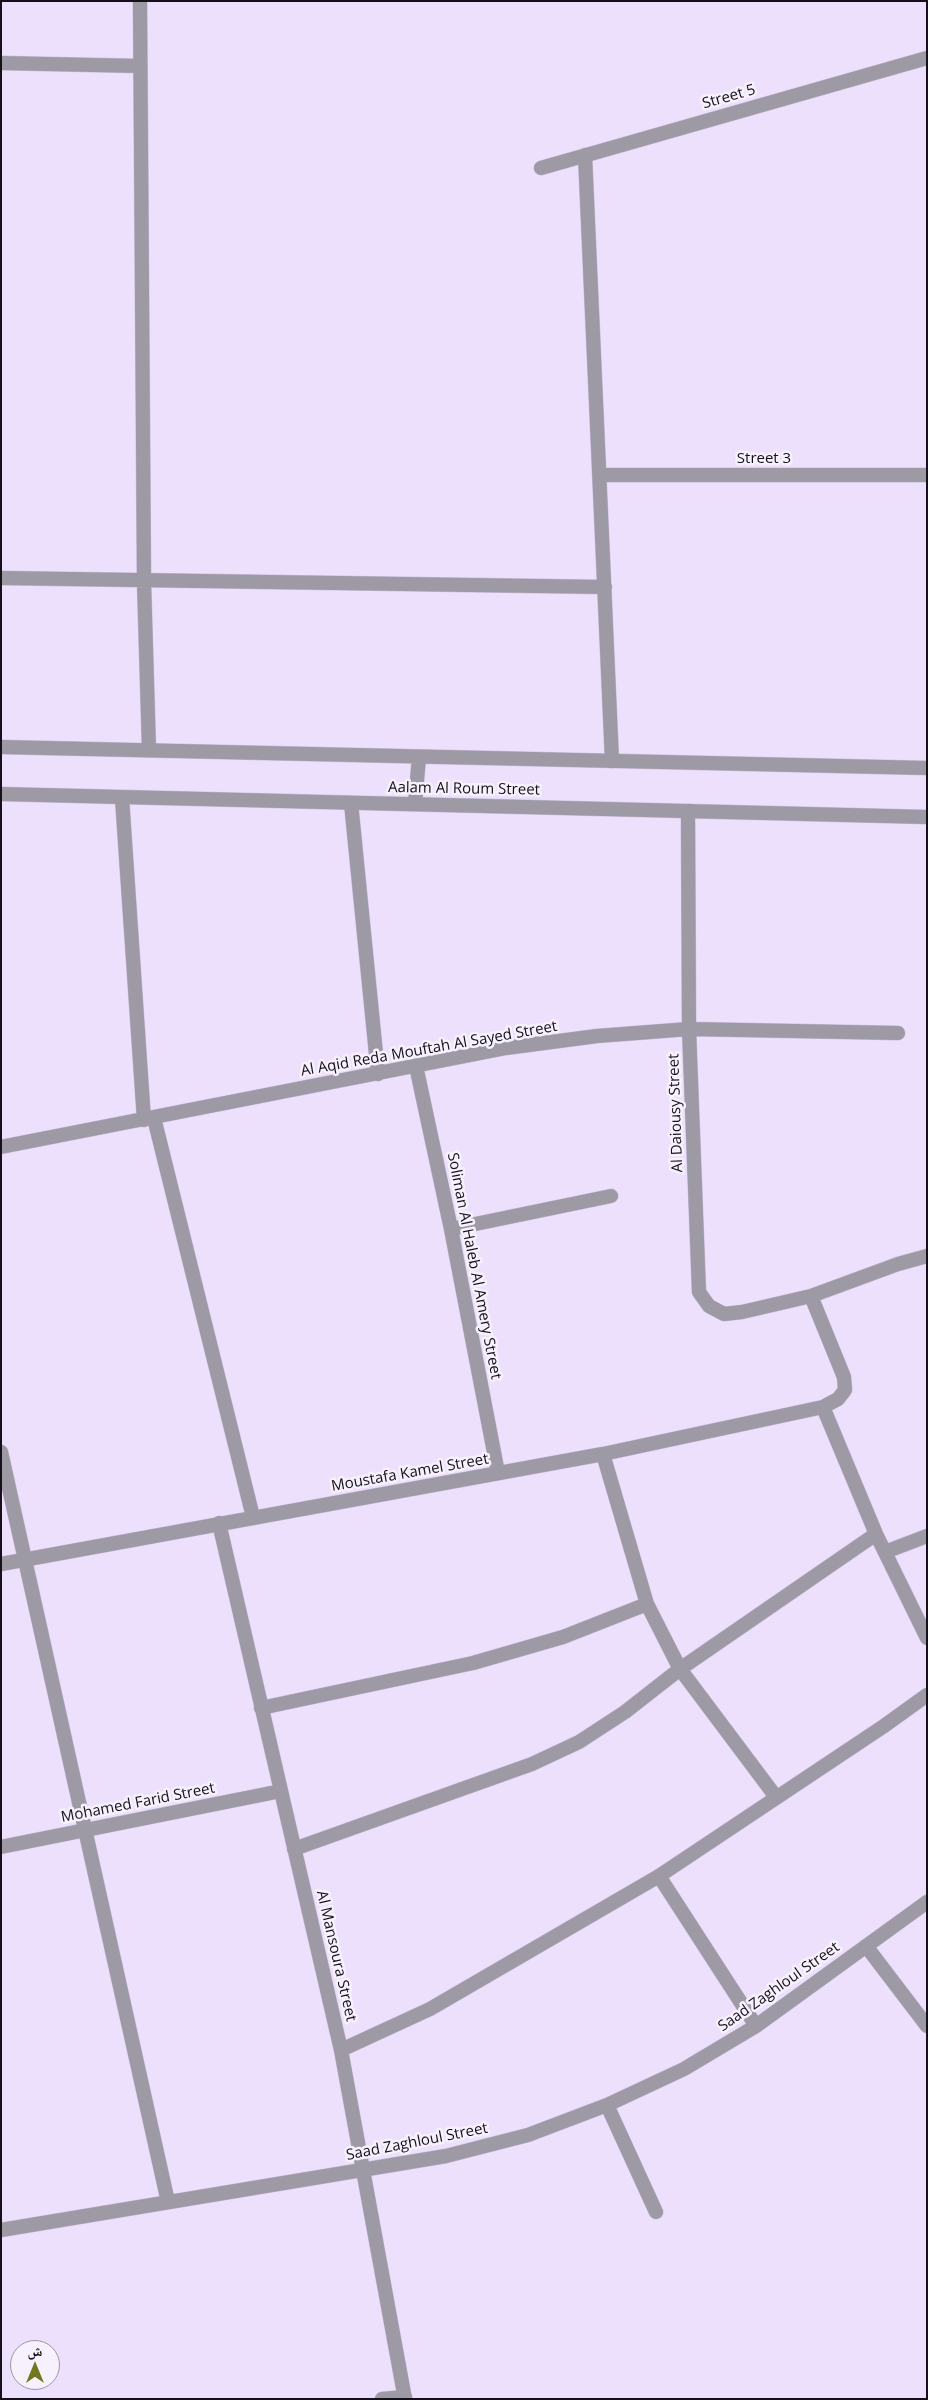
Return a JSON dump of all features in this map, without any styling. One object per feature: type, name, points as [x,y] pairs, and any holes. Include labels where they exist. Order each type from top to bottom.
[{"type":"street","points":[[140,1],[144,582],[149,750]]},
{"type":"street","name":"Street 5","points":[[541,168],[927,58]]},
{"type":"street","points":[[1,63],[140,66]]},
{"type":"street","points":[[585,155],[612,761]]},
{"type":"street","name":"Street 3","points":[[600,476],[927,475]]},
{"type":"street","points":[[1,578],[144,582],[605,587]]},
{"type":"street","name":"Aalam Al Roum Street","points":[[1,747],[927,768]]},
{"type":"street","points":[[415,804],[419,757]]},
{"type":"street","name":"Aalam Al Roum Street","points":[[1,794],[927,817]]},
{"type":"street","points":[[122,798],[149,1119],[253,1517]]},
{"type":"street","points":[[351,803],[378,1074]]},
{"type":"street","name":"Al Daiousy Street","points":[[688,811],[689,1029],[699,1292],[709,1306],[724,1314],[742,1312],[811,1296],[898,1264],[927,1256]]},
{"type":"street","name":"Al Aqid Reda Mouftah Al Sayed Street","points":[[1,1147],[515,1047],[597,1036],[689,1029],[898,1033]]},
{"type":"street","name":"Soliman Al Haleb Al Amery Street","points":[[416,1066],[451,1230],[498,1473]]},
{"type":"street","points":[[451,1230],[611,1196]]},
{"type":"street","points":[[811,1296],[844,1377],[845,1390],[838,1399],[823,1407],[876,1534],[927,1638]]},
{"type":"street","name":"Moustafa Kamel Street","points":[[1,1564],[603,1454],[823,1407]]},
{"type":"street","points":[[1,1452],[168,2202]]},
{"type":"street","points":[[603,1454],[647,1604],[680,1669],[776,1797]]},
{"type":"street","name":"Al Mansoura Street","points":[[219,1523],[341,2050],[405,2398]]},
{"type":"street","points":[[294,1849],[532,1764],[579,1742],[625,1712],[680,1669],[876,1534]]},
{"type":"street","points":[[885,1552],[927,1536]]},
{"type":"street","points":[[261,1708],[473,1663],[563,1636],[647,1604]]},
{"type":"street","points":[[341,2050],[430,2009],[659,1876],[927,1695]]},
{"type":"street","name":"Mohamed Farid Street","points":[[1,1847],[281,1791]]},
{"type":"street","points":[[659,1876],[756,2026]]},
{"type":"street","name":"Saad Zaghloul Street","points":[[1,2230],[446,2156],[528,2135],[607,2105],[684,2069],[756,2026],[927,1902]]},
{"type":"street","points":[[866,1946],[927,2026]]},
{"type":"street","points":[[607,2105],[656,2212]]},
{"type":"street","points":[[382,2399],[405,2398]]}]
